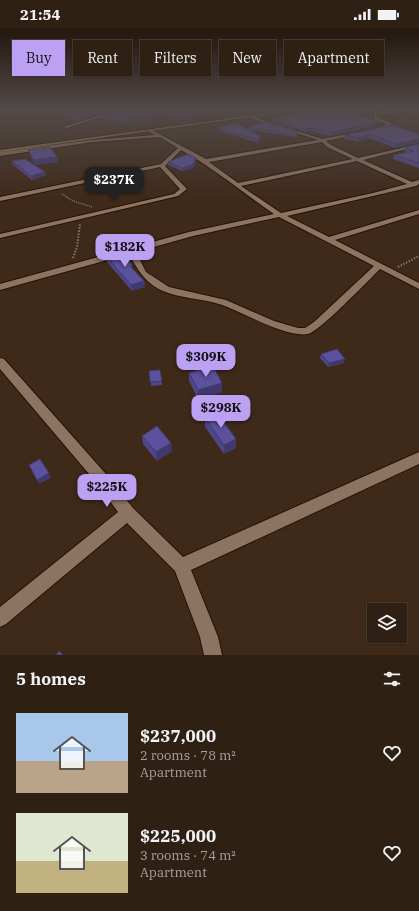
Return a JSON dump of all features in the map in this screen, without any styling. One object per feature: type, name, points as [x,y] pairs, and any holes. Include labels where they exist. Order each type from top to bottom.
[{"type":"main road","points":[[0,152],[94,138]]},
{"type":"street","points":[[0,152],[92,141],[130,138]]},
{"type":"street","points":[[165,138],[204,161],[280,215],[419,286]]},
{"type":"street","points":[[314,138],[357,159],[416,183],[419,187]]},
{"type":"street","points":[[204,161],[333,138]]},
{"type":"street","points":[[236,185],[303,172],[419,145]]},
{"type":"street","points":[[0,199],[163,165],[182,147]]},
{"type":"street","points":[[0,236],[112,211],[176,195],[183,191],[184,189],[163,168],[163,165]]},
{"type":"street","points":[[0,287],[192,234],[374,195],[416,183]]},
{"type":"street","points":[[327,240],[419,212]]},
{"type":"street","points":[[132,250],[143,273],[166,289],[223,302],[271,323],[298,331],[307,331],[317,324],[378,266]]},
{"type":"street","points":[[0,362],[100,477],[128,513],[181,566],[209,637],[213,655]]},
{"type":"street","points":[[181,566],[419,458]]},
{"type":"street","points":[[0,618],[128,513]]},
{"type":"path","points":[[42,190],[61,193],[73,201],[112,211]]},
{"type":"path","points":[[64,270],[74,257],[80,217]]},
{"type":"path","points":[[390,271],[419,256]]},
{"type":"building","points":[[381,138],[419,138],[419,139],[396,144]]},
{"type":"building","points":[[419,144],[419,163],[394,155],[414,151],[405,147]]},
{"type":"building","points":[[50,147],[57,157],[34,160],[28,150]]},
{"type":"building","points":[[188,154],[196,158],[192,165],[182,168],[168,162]]},
{"type":"building","points":[[25,159],[45,172],[31,176],[12,161]]},
{"type":"building","points":[[123,252],[132,265],[130,266],[144,281],[131,285],[106,256]]},
{"type":"building","points":[[337,349],[345,359],[329,363],[321,354]]},
{"type":"building","points":[[213,366],[222,383],[198,390],[189,373]]},
{"type":"building","points":[[160,370],[162,381],[150,382],[149,371]]},
{"type":"building","points":[[217,413],[236,439],[224,445],[205,418]]},
{"type":"building","points":[[157,426],[171,443],[156,452],[142,436]]},
{"type":"building","points":[[40,459],[49,473],[37,480],[29,465]]},
{"type":"building","points":[[59,651],[63,655],[56,655]]}]
